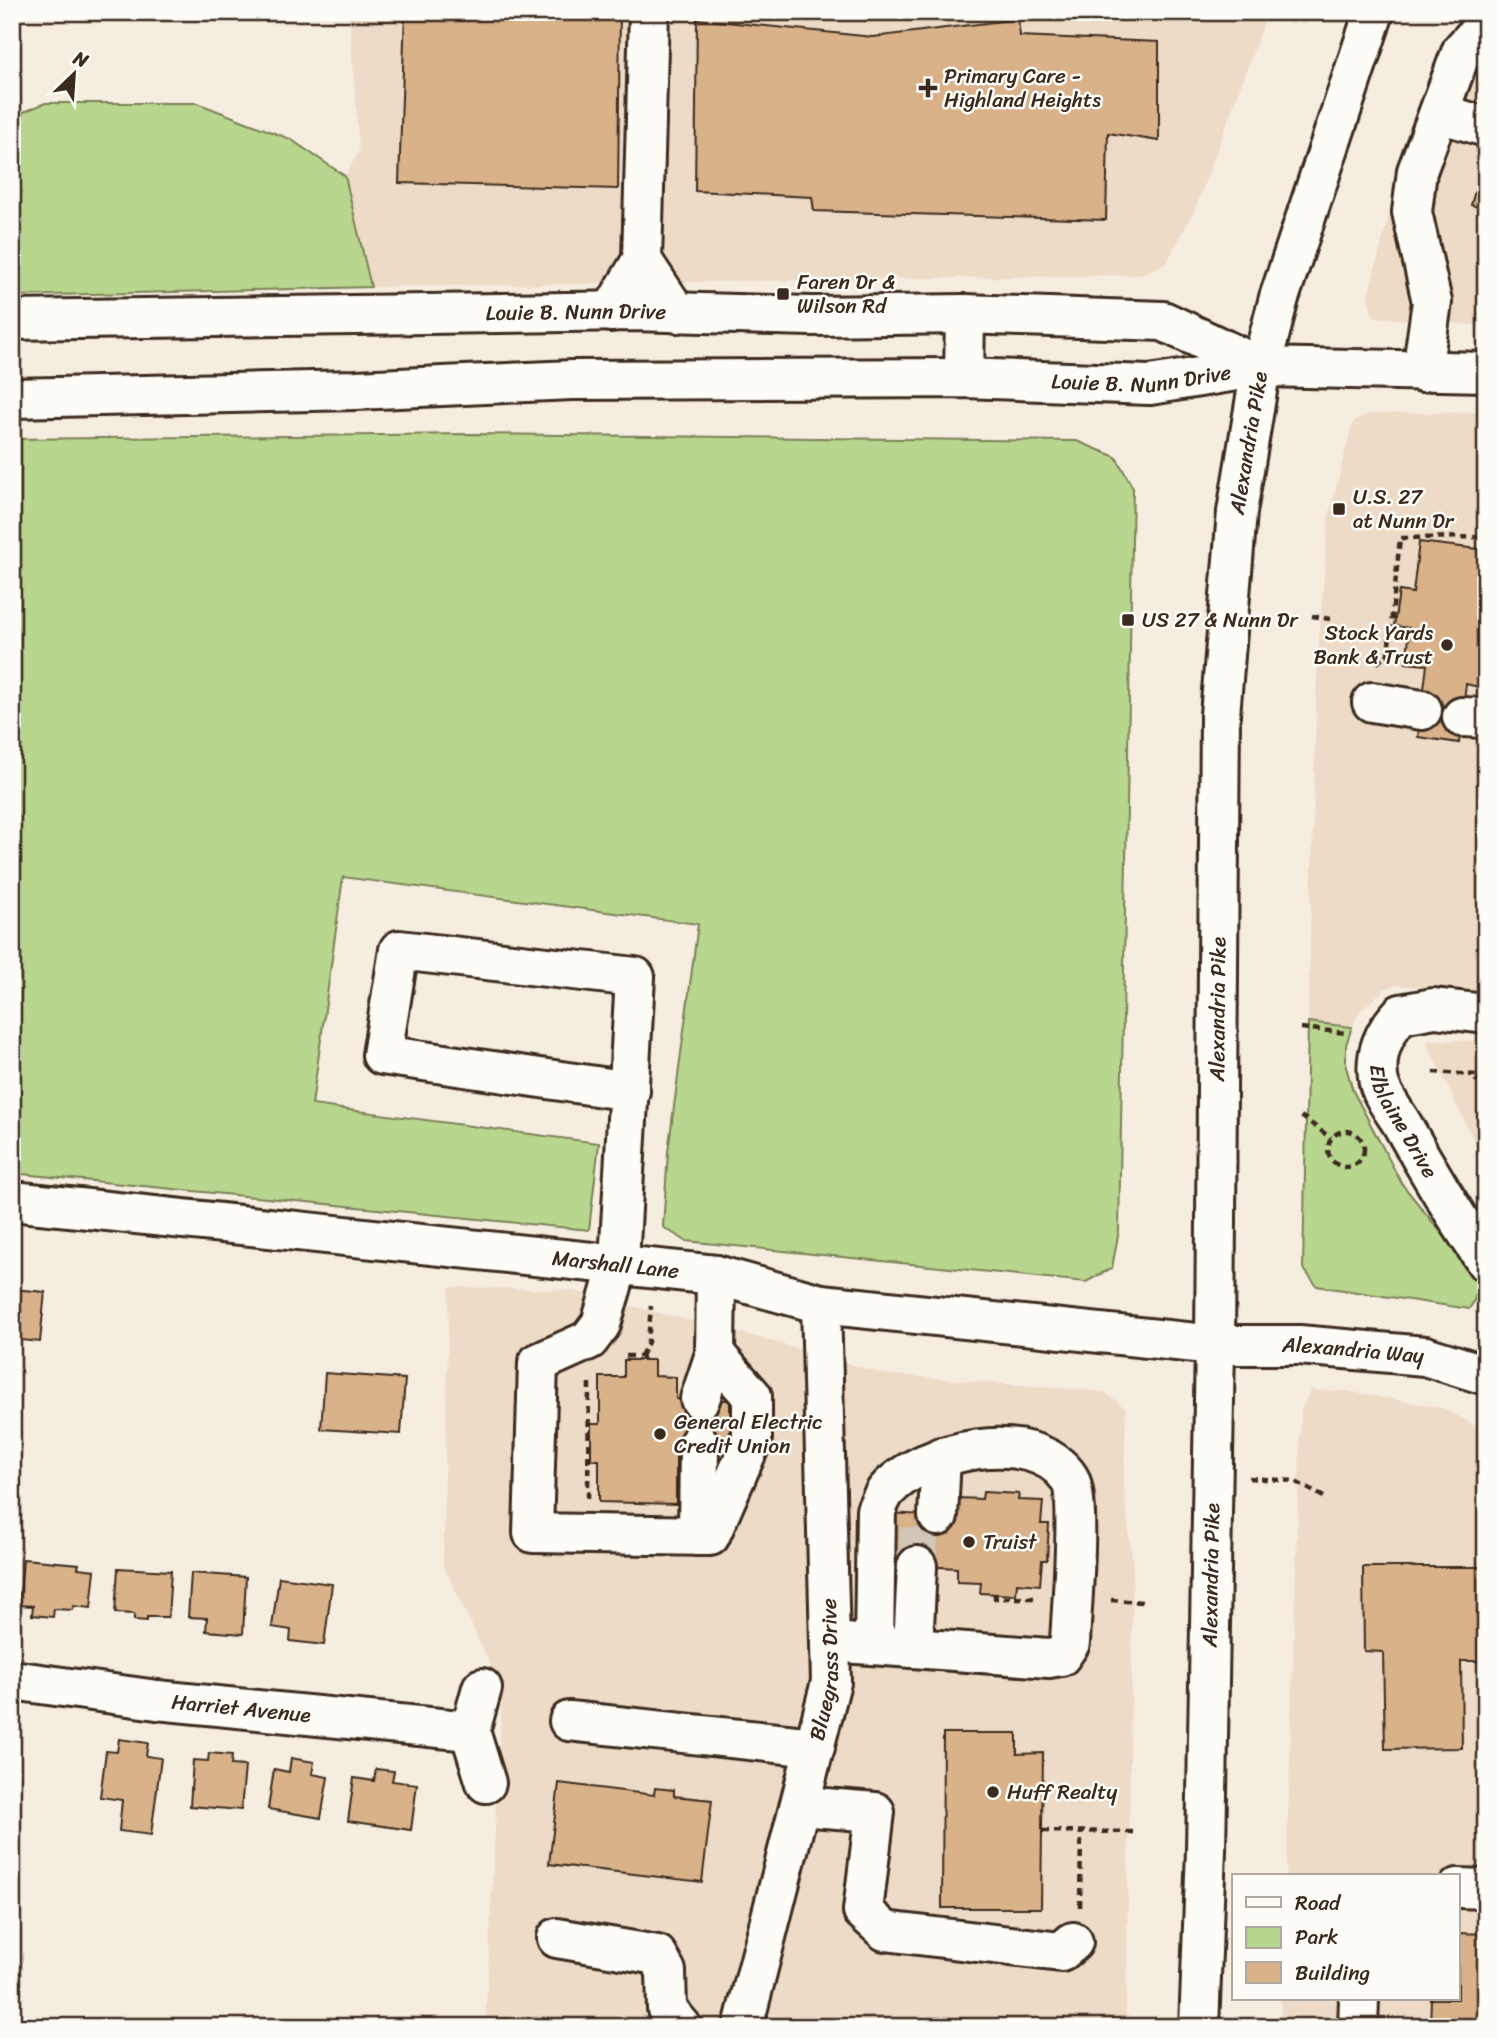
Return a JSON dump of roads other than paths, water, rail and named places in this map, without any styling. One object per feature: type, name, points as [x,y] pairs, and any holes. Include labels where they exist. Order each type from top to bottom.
[{"type":"main road","points":[[611,312],[642,260],[649,12]]},
{"type":"main road","name":"Alexandria Pike","points":[[1199,2027],[1206,1850],[1215,1345],[1220,715],[1237,512],[1261,367],[1322,160],[1374,12]]},
{"type":"main road","points":[[1422,372],[1432,302],[1412,212],[1417,171],[1462,50],[1486,24]]},
{"type":"main road","points":[[1439,113],[1486,127]]},
{"type":"main road","points":[[642,260],[677,313]]},
{"type":"main road","name":"Louie B. Nunn Drive","points":[[12,320],[611,312],[811,316],[965,314],[1163,321],[1261,367]]},
{"type":"main road","points":[[964,378],[965,314]]},
{"type":"main road","points":[[1261,367],[1486,372]]},
{"type":"main road","name":"Louie B. Nunn Drive","points":[[12,398],[356,390],[572,380],[964,378],[1150,385],[1261,367]]},
{"type":"main road","points":[[1372,685],[1422,710]]},
{"type":"main road","points":[[630,1091],[382,1055],[399,950],[635,977],[630,1091],[619,1262],[601,1324],[589,1340],[538,1363],[533,1533],[710,1536],[752,1440],[752,1396],[715,1354]]},
{"type":"main road","name":"Elblaine Drive","points":[[1485,1005],[1434,1008],[1401,1014],[1382,1038],[1377,1060],[1378,1080],[1393,1109],[1440,1192],[1486,1262]]},
{"type":"main road","name":"Marshall Lane","points":[[12,1201],[619,1262],[716,1275],[821,1304],[1215,1345]]},
{"type":"main road","points":[[700,1399],[715,1354],[716,1275]]},
{"type":"main road","name":"Bluegrass Drive","points":[[743,2027],[831,1682],[821,1304]]},
{"type":"main road","name":"Alexandria Way","points":[[1215,1345],[1299,1345],[1412,1355],[1483,1365]]},
{"type":"main road","points":[[698,1536],[699,1443]]},
{"type":"main road","points":[[830,1642],[1049,1658],[1061,1656],[1070,1643],[1075,1502],[1070,1479],[1054,1464],[1028,1449],[995,1448],[923,1466],[886,1492],[876,1510],[904,1647]]},
{"type":"main road","points":[[921,1515],[923,1466]]},
{"type":"main road","points":[[904,1647],[918,1566]]},
{"type":"main road","name":"Harriet Avenue","points":[[12,1680],[157,1700],[470,1731]]},
{"type":"main road","points":[[481,1688],[470,1731],[486,1783]]},
{"type":"main road","points":[[569,1721],[815,1747]]},
{"type":"main road","points":[[800,1806],[875,1812],[863,1911],[886,1931],[1061,1952],[1073,1942]]},
{"type":"main road","points":[[1460,1888],[1486,1889]]},
{"type":"main road","points":[[557,1938],[657,1955],[666,1971],[667,2009],[682,2027]]},
{"type":"main road","points":[[1358,2027],[1359,2000]]},
{"type":"tunnel","points":[[917,1566],[920,1515]]},
{"type":"place","name":"Primary Care - Highland Heights","points":[[928,88]]},
{"type":"place","name":"Faren Dr & Wilson Rd","points":[[783,294]]},
{"type":"place","name":"U.S. 27 at Nunn Dr","points":[[1339,509]]},
{"type":"place","name":"US 27 & Nunn Dr","points":[[1128,620]]},
{"type":"place","name":"Stock Yards Bank & Trust","points":[[1447,645]]},
{"type":"place","name":"General Electric Credit Union","points":[[660,1434]]},
{"type":"place","name":"Truist","points":[[969,1542]]},
{"type":"place","name":"Huff Realty","points":[[993,1792]]}]
